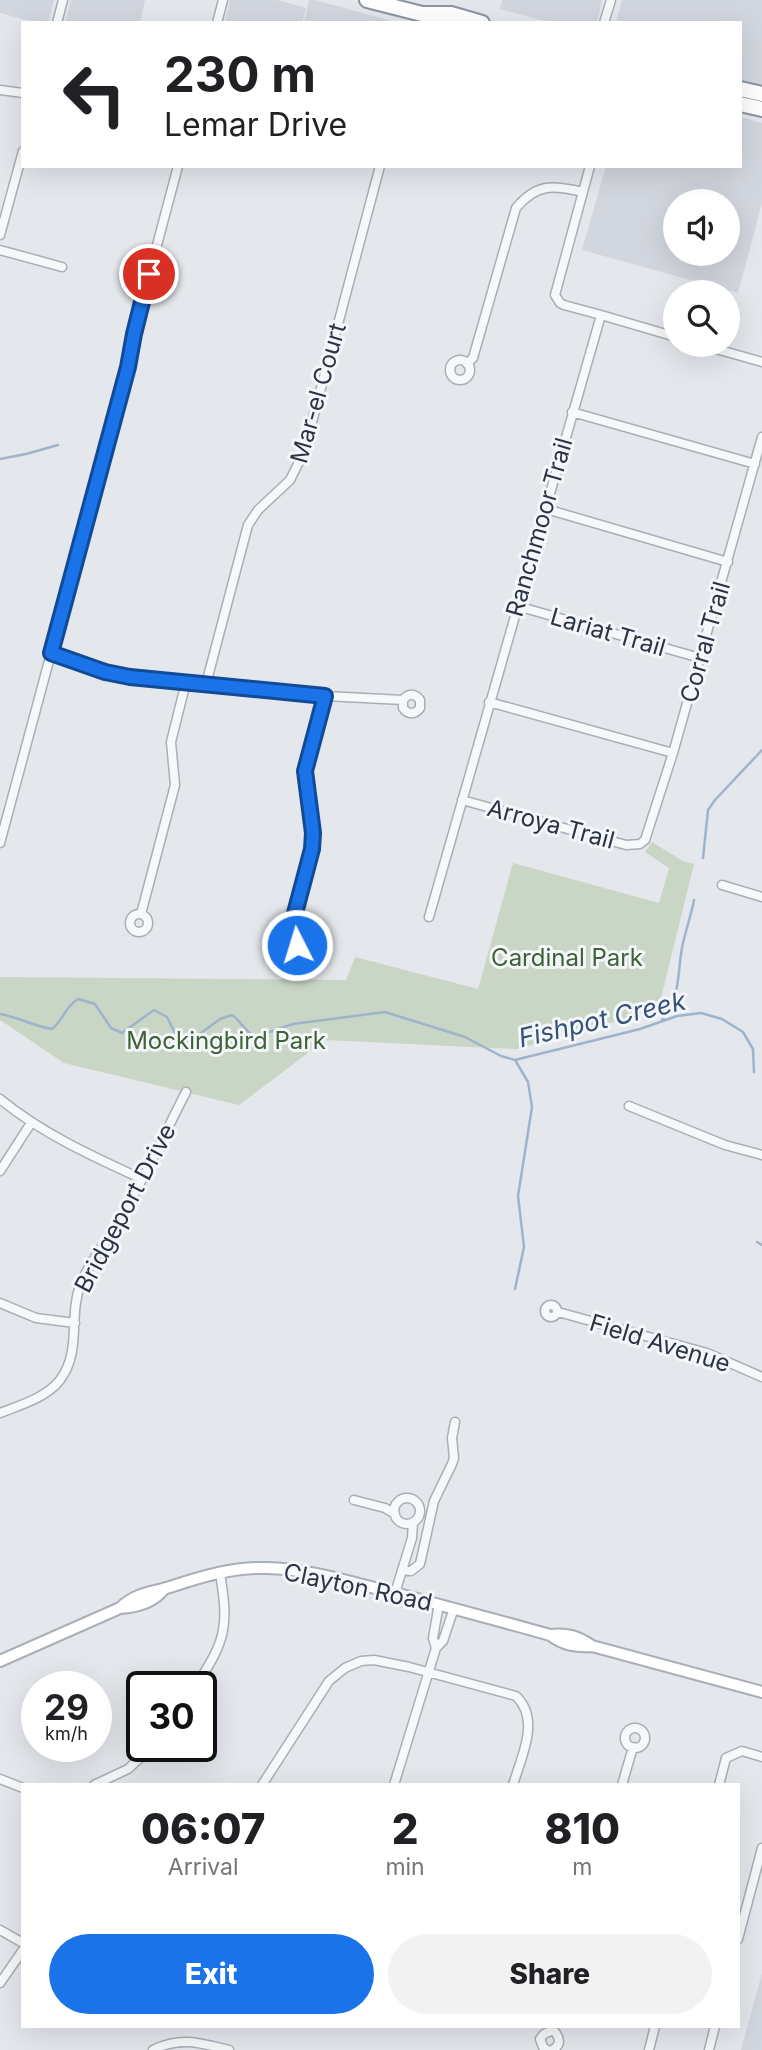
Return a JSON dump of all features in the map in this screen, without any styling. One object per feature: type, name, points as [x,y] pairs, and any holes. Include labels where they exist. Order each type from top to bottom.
[{"type":"highway","points":[[367,0],[420,18],[451,14],[475,21]]},
{"type":"highway","points":[[742,89],[762,94]]},
{"type":"highway","points":[[742,104],[762,109]]},
{"type":"main road","name":"Clayton Road","points":[[0,1661],[120,1608],[129,1600],[155,1589],[164,1589],[220,1573],[263,1568],[328,1576],[550,1635],[563,1633],[580,1638],[592,1646],[762,1692]]},
{"type":"street","points":[[58,21],[63,0]]},
{"type":"street","points":[[218,21],[223,0]]},
{"type":"street","points":[[605,21],[611,0]]},
{"type":"street","points":[[0,90],[21,93]]},
{"type":"street","points":[[0,235],[21,157]]},
{"type":"street","points":[[0,843],[125,380],[135,328],[177,168]]},
{"type":"street","name":"Mar-el Court","points":[[206,684],[248,525],[258,510],[290,480],[304,452],[379,168]]},
{"type":"street","points":[[589,168],[555,295],[564,305],[663,333]]},
{"type":"street","points":[[467,363],[473,358],[516,208],[526,195],[539,189],[559,186],[583,192]]},
{"type":"street","points":[[0,250],[62,267]]},
{"type":"street","name":"Ranchmoor Trail","points":[[429,917],[601,316]]},
{"type":"street","points":[[740,356],[762,362]]},
{"type":"street","points":[[572,412],[755,464]]},
{"type":"street","name":"Corral Trail","points":[[640,844],[649,832],[673,753],[762,437]]},
{"type":"street","points":[[546,509],[728,562]]},
{"type":"street","name":"Lariat Trail","points":[[517,606],[700,658]]},
{"type":"street","points":[[51,653],[105,672],[130,677],[325,696],[403,700]]},
{"type":"street","points":[[141,914],[175,785],[171,742],[186,682]]},
{"type":"street","points":[[290,932],[312,849],[313,833],[305,771],[325,696]]},
{"type":"street","points":[[489,702],[673,753]]},
{"type":"street","name":"Arroya Trail","points":[[462,800],[626,845],[640,844]]},
{"type":"street","points":[[722,885],[762,897]]},
{"type":"street","name":"Bridgeport Drive","points":[[0,1413],[45,1394],[59,1382],[70,1364],[81,1283],[119,1222],[186,1092]]},
{"type":"street","points":[[0,1098],[31,1123],[80,1151],[142,1179]]},
{"type":"street","points":[[629,1106],[725,1145],[762,1155]]},
{"type":"street","points":[[0,1171],[31,1123]]},
{"type":"street","points":[[0,1303],[36,1318],[75,1323]]},
{"type":"street","name":"Field Avenue","points":[[558,1312],[707,1353],[762,1377]]},
{"type":"street","points":[[402,1570],[411,1572],[420,1563],[434,1502],[454,1458],[452,1437],[455,1422]]},
{"type":"street","points":[[395,1514],[398,1502],[405,1499],[413,1500],[420,1513],[414,1522],[412,1538],[395,1593]]},
{"type":"street","points":[[354,1500],[385,1508],[395,1514],[402,1523],[414,1522]]},
{"type":"street","points":[[205,1671],[219,1648],[224,1630],[226,1611],[220,1573]]},
{"type":"street","points":[[395,1783],[436,1648],[433,1638],[439,1604]]},
{"type":"street","points":[[436,1648],[443,1642],[454,1608]]},
{"type":"street","points":[[263,1783],[329,1681],[345,1668],[360,1661],[374,1660],[508,1692],[523,1702],[529,1732],[514,1783]]},
{"type":"street","points":[[623,1783],[633,1747]]},
{"type":"street","points":[[720,1783],[726,1758],[742,1751],[762,1757]]},
{"type":"street","points":[[98,1783],[128,1769],[136,1762]]},
{"type":"street","points":[[0,1779],[21,1787]]},
{"type":"street","points":[[740,1931],[762,1848]]},
{"type":"street","points":[[0,1930],[21,1942]]},
{"type":"street","points":[[0,1983],[21,1953]]},
{"type":"street","points":[[553,2028],[559,2041],[556,2047],[549,2050],[543,2047],[540,2039],[553,2028]]},
{"type":"street","points":[[649,2050],[654,2028]]},
{"type":"street","points":[[709,2050],[714,2028]]},
{"type":"street","points":[[153,2050],[166,2044],[192,2040],[229,2050]]},
{"type":"shaded area","points":[[0,0],[54,0],[49,21],[30,21],[0,13]]},
{"type":"shaded area","points":[[71,0],[145,0],[140,21],[66,21]]},
{"type":"shaded area","points":[[230,0],[277,0],[306,8],[303,21],[225,21]]},
{"type":"shaded area","points":[[309,0],[315,0],[392,21],[304,21]]},
{"type":"shaded area","points":[[502,0],[602,0],[597,21],[545,21],[500,9]]},
{"type":"shaded area","points":[[622,0],[762,0],[762,88],[742,83],[742,21],[617,21]]},
{"type":"shaded area","points":[[742,118],[762,123],[762,203],[740,286],[740,280],[691,280],[582,250],[605,168],[742,168]]},
{"type":"shaded area","points":[[762,1973],[762,2050],[741,2050]]},
{"type":"green space","points":[[652,842],[683,861],[694,864],[658,1010],[517,1049],[325,1040],[239,1105],[64,1063],[0,1020],[0,977],[346,980],[355,957],[478,989],[513,863],[659,903],[669,868],[645,852]]},
{"type":"waterway","points":[[0,459],[58,445]]},
{"type":"waterway","points":[[703,858],[708,810],[762,750]]},
{"type":"waterway","points":[[662,1020],[675,994],[682,948],[694,900]]},
{"type":"waterway","name":"Fishpot Creek","points":[[0,1014],[52,1029],[78,999],[95,1004],[111,1028],[122,1033],[154,1010],[167,1017],[178,1039],[190,1041],[220,1019],[232,1015],[255,1037],[293,1024],[385,1012],[465,1037],[501,1056],[515,1060],[640,1029],[677,1016],[701,1013],[722,1019],[743,1032],[753,1049],[754,1072]]},
{"type":"waterway","points":[[515,1060],[528,1082],[532,1107],[518,1196],[524,1247],[515,1289]]},
{"type":"waterway","name":"Fishpot Creek","points":[[757,1242],[762,1245]]},
{"type":"route","points":[[149,274],[128,367],[51,653],[105,672],[130,677],[325,696],[305,771],[313,833],[312,849],[290,932],[295,936],[297,945]]},
{"type":"park label","name":"Cardinal Park","points":[[567,957]]},
{"type":"park label","name":"Mockingbird Park","points":[[226,1040]]}]
